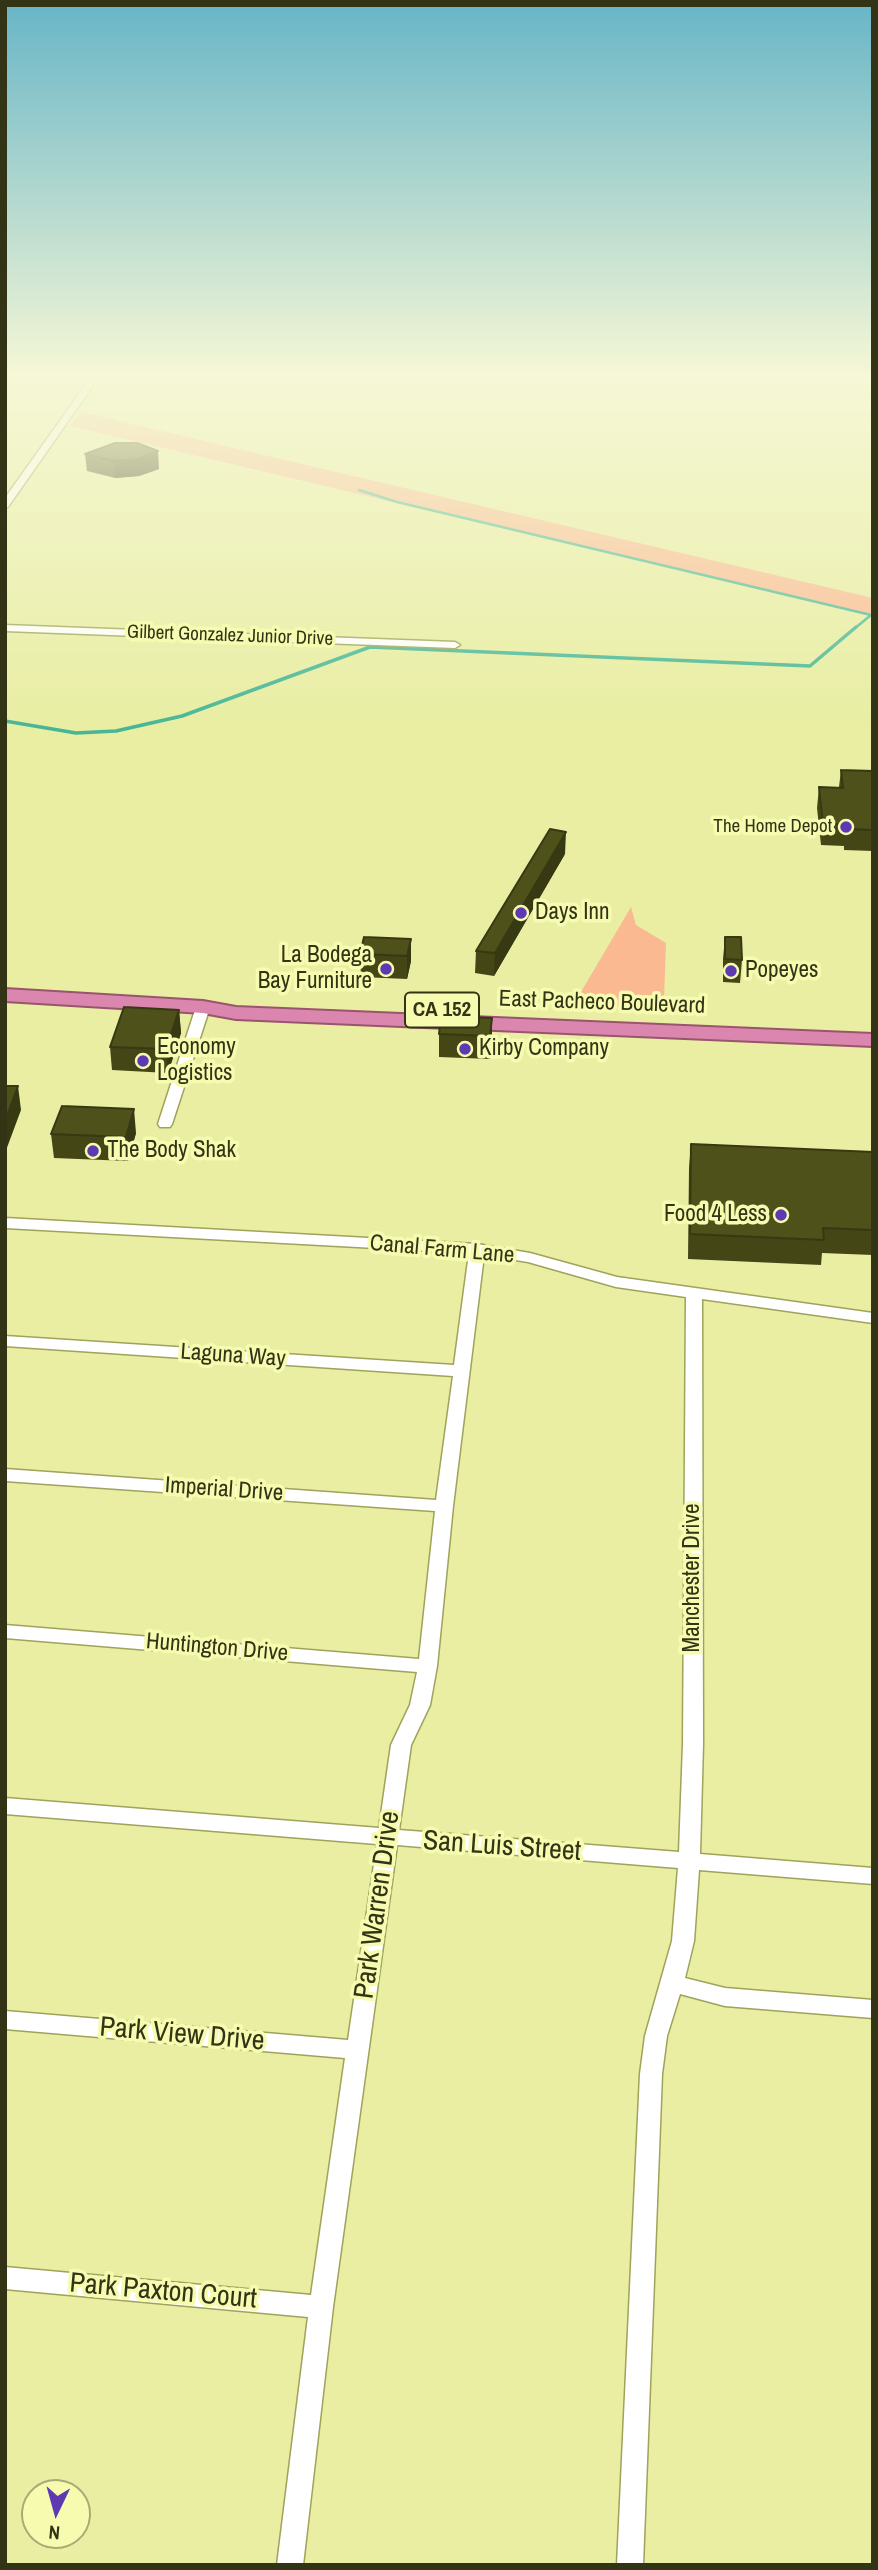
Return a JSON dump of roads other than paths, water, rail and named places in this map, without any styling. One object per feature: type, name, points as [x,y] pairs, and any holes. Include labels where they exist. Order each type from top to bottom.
[{"type":"highway","name":"East Pacheco Boulevard","points":[[5,995],[203,1007],[236,1013],[873,1040]]},
{"type":"highway","name":"East Pacheco Boulevard","points":[[203,1007],[237,1003],[873,1026]]},
{"type":"street","points":[[5,505],[16,490]]},
{"type":"street","name":"Gilbert Gonzalez Junior Drive","points":[[5,628],[454,645]]},
{"type":"street","points":[[165,1124],[203,1007]]},
{"type":"street","name":"Canal Farm Lane","points":[[5,1223],[477,1249],[530,1258],[616,1282],[873,1318]]},
{"type":"street","name":"Park Warren Drive","points":[[290,2565],[321,2307],[401,1745],[420,1705],[428,1666],[444,1506],[477,1249]]},
{"type":"street","name":"Manchester Drive","points":[[630,2565],[652,2074],[656,2035],[673,1983],[684,1929],[689,1861],[693,1744],[695,1294]]},
{"type":"street","name":"Laguna Way","points":[[5,1341],[461,1371]]},
{"type":"street","name":"Imperial Drive","points":[[5,1475],[444,1506]]},
{"type":"street","name":"Huntington Drive","points":[[5,1631],[428,1666]]},
{"type":"street","name":"San Luis Street","points":[[5,1806],[873,1877]]},
{"type":"street","points":[[673,1983],[725,1997],[873,2009]]},
{"type":"street","name":"Park View Drive","points":[[5,2020],[358,2050]]},
{"type":"street","name":"Park Paxton Court","points":[[5,2278],[321,2307]]},
{"type":"waterway","points":[[359,490],[397,502],[871,615],[854,629]]},
{"type":"waterway","points":[[5,721],[76,733],[116,731],[182,716],[370,647],[810,666],[856,627]]},
{"type":"place","name":"The Home Depot","points":[[846,827]]},
{"type":"place","name":"Days Inn","points":[[521,913]]},
{"type":"place","name":"La Bodega Bay Furniture","points":[[386,969]]},
{"type":"place","name":"Popeyes","points":[[731,971]]},
{"type":"place","name":"Kirby Company","points":[[465,1049]]},
{"type":"place","name":"Economy Logistics","points":[[143,1061]]},
{"type":"place","name":"The Body Shak","points":[[93,1151]]},
{"type":"place","name":"Food 4 Less","points":[[781,1215]]}]
